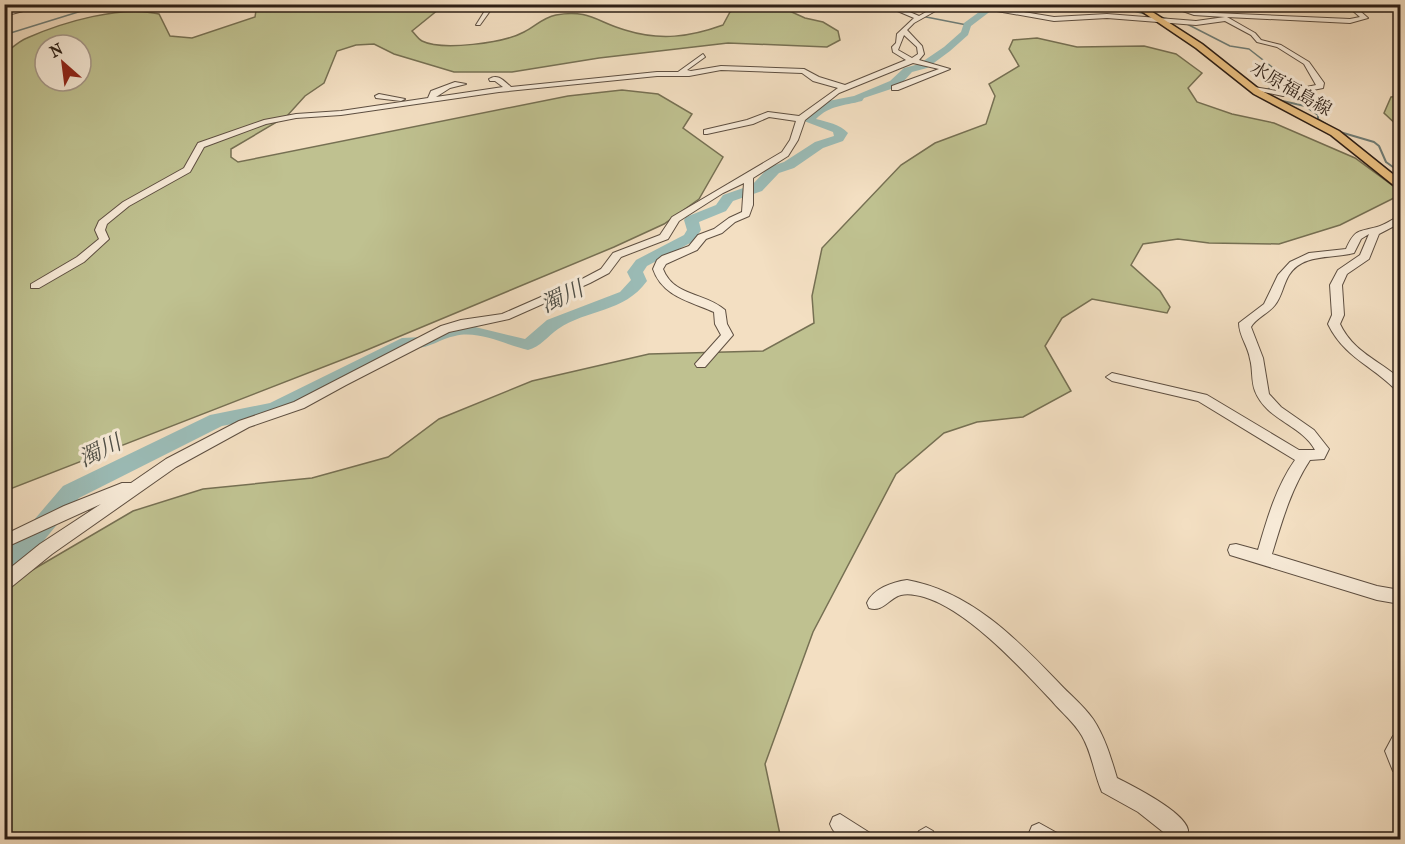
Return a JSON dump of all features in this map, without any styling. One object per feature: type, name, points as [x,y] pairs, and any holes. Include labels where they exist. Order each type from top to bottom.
[{"type":"main road","name":"水原福島線","points":[[1134,4],[1208,53],[1254,90],[1335,133],[1401,185]]},
{"type":"street","points":[[4,14],[47,4]]},
{"type":"street","points":[[478,24],[490,7],[510,4]]},
{"type":"street","points":[[648,4],[696,8],[707,4]]},
{"type":"street","points":[[884,4],[907,14],[923,17]]},
{"type":"street","points":[[895,88],[946,69],[895,51],[895,47],[902,38],[903,30],[945,4]]},
{"type":"street","points":[[960,4],[1054,19],[1107,16],[1159,21],[1203,22],[1226,19],[1253,34],[1258,40],[1279,46],[1307,63],[1320,86],[1283,94],[1254,90]]},
{"type":"street","points":[[1166,4],[1209,15],[1350,21],[1364,19],[1365,16],[1348,4]]},
{"type":"street","points":[[891,15],[907,14]]},
{"type":"street","points":[[1203,22],[1201,20],[1209,15]]},
{"type":"street","points":[[902,38],[918,45],[922,50],[921,62]]},
{"type":"street","points":[[703,57],[681,71],[708,70]]},
{"type":"street","points":[[4,583],[46,549],[137,484],[186,454],[244,424],[299,405],[328,392],[341,382],[445,329],[461,324],[488,322],[506,317],[605,271],[617,255],[664,237],[675,219],[785,154],[794,140],[795,130],[801,120],[843,87],[921,62]]},
{"type":"street","points":[[34,286],[73,266],[100,244],[104,239],[100,230],[102,223],[126,204],[187,170],[201,145],[280,118],[341,113],[509,89],[689,74],[721,68],[796,70],[808,73],[816,80],[843,87]]},
{"type":"street","points":[[492,79],[497,79],[509,89]]},
{"type":"street","points":[[432,100],[434,93],[455,84],[462,84]]},
{"type":"street","points":[[1274,102],[1286,99],[1283,94]]},
{"type":"street","points":[[379,96],[412,102]]},
{"type":"street","points":[[707,132],[750,122],[768,114],[801,120]]},
{"type":"street","points":[[701,364],[728,335],[721,324],[719,310],[672,290],[662,280],[658,270],[660,262],[693,248],[702,237],[718,231],[732,220],[746,214],[750,200],[749,177]]},
{"type":"street","points":[[1112,377],[1202,398],[1296,455],[1319,455],[1322,449],[1316,438],[1271,405],[1263,395],[1259,386],[1256,354],[1244,328],[1245,322],[1269,305],[1281,276],[1286,270],[1307,257],[1334,255],[1350,250],[1352,243],[1360,234],[1377,230],[1401,219]]},
{"type":"street","points":[[1377,230],[1368,244],[1365,257],[1342,272],[1336,285],[1335,305],[1338,315],[1334,324],[1337,333],[1354,353],[1401,386]]},
{"type":"street","points":[[1263,558],[1291,477],[1305,456]]},
{"type":"street","points":[[4,542],[69,510],[137,484]]},
{"type":"street","points":[[1236,550],[1377,593],[1401,597]]},
{"type":"street","points":[[875,603],[898,588],[922,589],[947,600],[977,619],[1034,670],[1085,723],[1098,745],[1108,785],[1144,802],[1164,816],[1178,831],[1176,840]]},
{"type":"street","points":[[1401,743],[1395,751],[1401,764]]},
{"type":"street","points":[[840,824],[863,840]]},
{"type":"green space","points":[[257,4],[444,5],[412,31],[422,41],[431,44],[458,45],[515,36],[547,18],[567,14],[585,15],[615,27],[650,36],[687,35],[723,25],[730,12],[743,4],[774,4],[805,18],[823,22],[838,31],[840,40],[827,47],[728,43],[599,58],[512,72],[454,72],[394,54],[374,44],[356,45],[337,51],[324,83],[305,96],[287,116],[231,149],[231,157],[238,162],[568,96],[622,90],[658,94],[692,114],[683,128],[723,157],[699,199],[664,224],[362,352],[5,491],[4,54],[21,41],[33,36],[33,93],[93,93],[93,33],[39,33],[110,13],[144,12],[159,14],[170,36],[192,38],[255,17]]},
{"type":"green space","points":[[1037,38],[1077,47],[1144,46],[1176,54],[1202,73],[1188,88],[1197,102],[1232,114],[1274,123],[1355,158],[1400,191],[1400,195],[1340,225],[1279,244],[1209,243],[1178,239],[1143,244],[1131,265],[1160,291],[1170,307],[1167,313],[1092,299],[1062,318],[1045,346],[1071,391],[1023,417],[977,422],[944,433],[896,474],[813,632],[765,764],[781,839],[5,840],[5,586],[133,511],[203,489],[312,478],[388,457],[439,419],[532,381],[649,354],[763,351],[814,323],[812,296],[822,248],[901,165],[935,143],[986,124],[995,96],[989,84],[1019,66],[1009,49],[1013,40]]},
{"type":"green space","points":[[1400,96],[1400,128],[1384,113],[1391,97]]},
{"type":"waterway","points":[[4,35],[104,4]]},
{"type":"waterway","name":"濁川","points":[[4,572],[71,492],[217,420],[275,409],[408,342],[422,343],[451,331],[467,330],[493,334],[528,345],[553,324],[626,295],[639,281],[635,272],[641,263],[689,238],[694,230],[691,220],[721,208],[728,198],[757,188],[774,170],[789,165],[819,145],[839,138],[842,133],[837,129],[810,121],[809,119],[822,108],[831,103],[858,99],[860,96],[894,84],[908,70],[923,66],[947,49],[965,33],[967,25],[996,4]]},
{"type":"waterway","points":[[1107,4],[1149,15]]},
{"type":"waterway","points":[[921,16],[967,25]]},
{"type":"waterway","points":[[1156,16],[1173,20]]},
{"type":"waterway","points":[[1185,23],[1230,46],[1249,49],[1286,78],[1263,92],[1267,94]]},
{"type":"waterway","points":[[1278,100],[1305,106],[1318,115],[1318,119],[1331,127]]},
{"type":"waterway","points":[[1340,132],[1374,142],[1379,146],[1386,162],[1400,172]]}]
